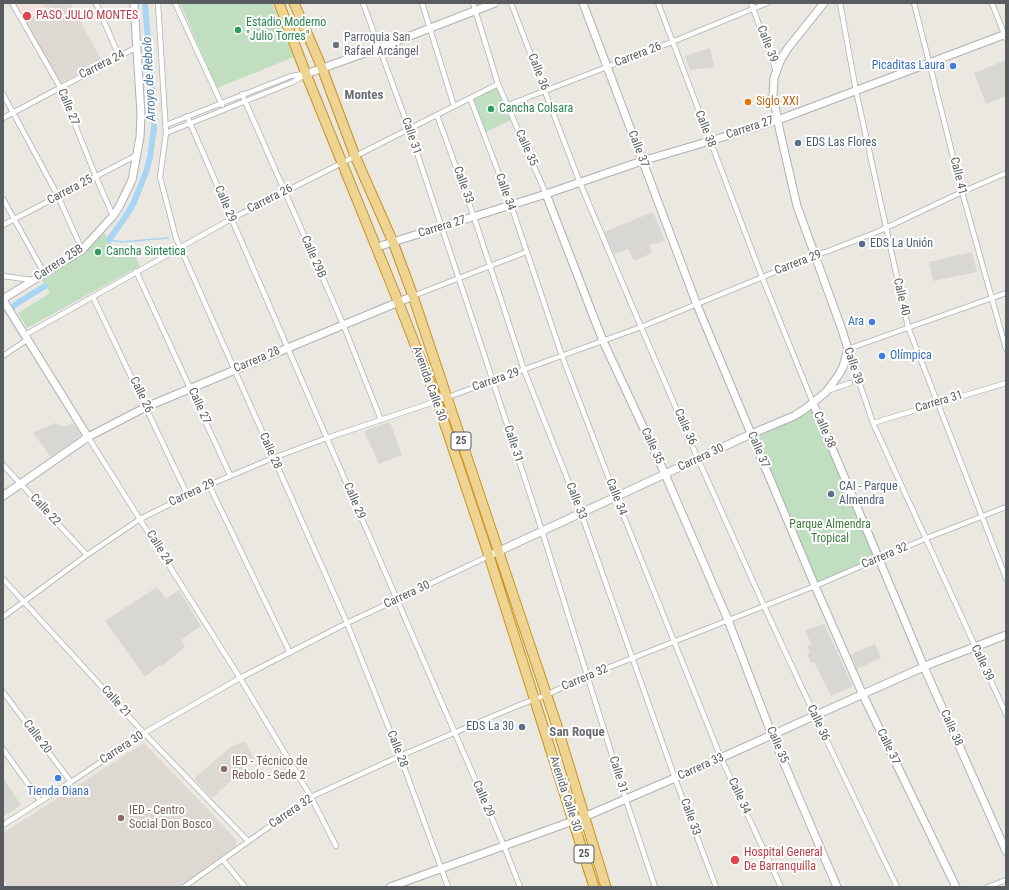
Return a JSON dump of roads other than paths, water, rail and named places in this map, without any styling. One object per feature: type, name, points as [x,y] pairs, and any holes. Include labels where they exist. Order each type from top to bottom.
[{"type":"highway","name":"Avenida Calle 30","points":[[279,3],[306,74],[398,301],[436,401],[489,556],[594,887]]},
{"type":"highway","name":"Avenida Calle 30","points":[[294,3],[322,68],[355,156],[393,242],[413,296],[557,726],[606,887]]},
{"type":"street","name":"Calle 27","points":[[12,3],[60,86],[113,216]]},
{"type":"street","points":[[96,3],[119,56]]},
{"type":"street","points":[[134,3],[141,114],[138,154]]},
{"type":"street","name":"Calle 28","points":[[158,3],[166,125],[160,177],[164,198],[179,247],[235,370],[346,623],[400,756],[448,887]]},
{"type":"street","points":[[175,3],[224,109]]},
{"type":"street","name":"Calle 31","points":[[363,3],[378,48],[409,129],[542,531],[626,800],[655,887]]},
{"type":"street","points":[[422,3],[454,106]]},
{"type":"street","name":"Calle 35","points":[[473,3],[498,84],[546,194],[603,341],[665,474],[728,620],[772,735],[837,887]]},
{"type":"street","points":[[166,133],[293,82],[306,74],[496,3]]},
{"type":"street","name":"Calle 36","points":[[511,3],[580,183],[698,459],[814,716],[897,887]]},
{"type":"street","name":"Calle 37","points":[[583,3],[697,305],[815,586],[862,694],[956,887]]},
{"type":"street","name":"Calle 38","points":[[658,3],[762,277],[813,403],[924,667],[1006,851]]},
{"type":"street","name":"Carrera 26","points":[[508,105],[672,42],[752,5],[767,3]]},
{"type":"street","points":[[776,71],[788,48],[824,3]]},
{"type":"street","name":"Calle 40","points":[[840,3],[856,91],[908,327],[936,403],[1006,578]]},
{"type":"street","name":"Calle 41","points":[[914,3],[962,192],[1006,349]]},
{"type":"street","points":[[992,3],[1006,36]]},
{"type":"street","name":"Calle 39","points":[[752,5],[776,71],[773,96],[797,206],[841,327],[873,423],[1006,714]]},
{"type":"street","name":"Carrera 27","points":[[376,247],[546,194],[642,161],[710,142],[778,120],[1006,36]]},
{"type":"street","name":"Carrera 24","points":[[3,118],[60,86],[137,47]]},
{"type":"street","points":[[166,125],[291,76],[306,74]]},
{"type":"street","name":"Carrera 26","points":[[3,356],[26,337],[179,247],[284,192],[498,84]]},
{"type":"street","points":[[3,94],[58,196],[82,250]]},
{"type":"street","name":"Calle 29B","points":[[242,94],[343,324],[382,420]]},
{"type":"street","name":"Calle 34","points":[[470,98],[510,205],[562,356],[616,497],[721,758],[781,887]]},
{"type":"street","name":"Calle 33","points":[[437,115],[491,265],[524,370],[581,513],[675,778],[716,887]]},
{"type":"street","name":"Calle 29","points":[[187,116],[504,846],[520,887]]},
{"type":"street","name":"Carrera 25","points":[[3,225],[138,154]]},
{"type":"street","name":"Carrera 25B","points":[[4,301],[32,280],[82,250],[113,216],[132,180],[138,154]]},
{"type":"street","name":"Carrera 29","points":[[3,617],[87,555],[140,519],[187,494],[273,458],[326,438],[447,398],[641,328],[762,277],[886,228],[1006,173]]},
{"type":"street","points":[[3,199],[44,273]]},
{"type":"street","name":"Carrera 28","points":[[3,496],[88,437],[146,407],[398,301],[526,252]]},
{"type":"street","name":"Calle 27","points":[[136,271],[191,388],[230,476]]},
{"type":"street","points":[[3,276],[32,280]]},
{"type":"street","points":[[848,349],[1006,293]]},
{"type":"street","name":"Calle 26","points":[[93,297],[187,494]]},
{"type":"street","name":"Calle 24","points":[[4,301],[240,678],[311,797],[336,846]]},
{"type":"street","name":"Carrera 30","points":[[3,825],[144,733],[240,678],[346,623],[751,434],[794,416],[826,392],[843,367],[848,349]]},
{"type":"street","name":"Carrera 30","points":[[826,392],[850,382]]},
{"type":"street","name":"Carrera 31","points":[[873,423],[1006,383]]},
{"type":"street","name":"Calle 22","points":[[3,464],[87,555]]},
{"type":"street","points":[[209,485],[290,653]]},
{"type":"street","name":"Carrera 32","points":[[184,887],[311,797],[454,732],[546,695],[588,676],[673,641],[815,586],[926,538],[1006,507]]},
{"type":"street","name":"Calle 21","points":[[3,578],[144,733],[248,841]]},
{"type":"street","name":"Carrera 33","points":[[390,887],[574,821],[626,800],[924,667],[1006,635]]},
{"type":"street","name":"Calle 20","points":[[3,692],[71,782]]},
{"type":"street","points":[[3,749],[40,801]]},
{"type":"street","points":[[223,860],[245,887]]},
{"type":"street","points":[[988,887],[1006,880]]},
{"type":"waterway","name":"Arroyo de Rebolo","points":[[109,240],[134,202],[146,172],[150,157],[154,116],[145,3]]},
{"type":"waterway","points":[[109,240],[122,242],[168,238]]},
{"type":"waterway","name":"Arroyo de Rebolo","points":[[8,312],[16,304],[45,286]]},
{"type":"place","name":"PASO JULIO MONTES","points":[[27,16]]},
{"type":"place","name":"Estadio Moderno \"Julio Torres\"","points":[[238,30]]},
{"type":"place","name":"Parroquia San Rafael Arcángel","points":[[336,45]]},
{"type":"place","name":"Picaditas Laura","points":[[953,66]]},
{"type":"place","name":"Siglo XXI","points":[[748,102]]},
{"type":"place","name":"Cancha Colsara","points":[[491,109]]},
{"type":"place","name":"EDS Las Flores","points":[[798,143]]},
{"type":"place","name":"EDS La Unión","points":[[862,244]]},
{"type":"place","name":"Cancha Sintetica","points":[[98,252]]},
{"type":"place","name":"Ara","points":[[872,322]]},
{"type":"place","name":"Olímpica","points":[[882,356]]},
{"type":"place","name":"CAI - Parque Almendra","points":[[831,494]]},
{"type":"place","name":"EDS La 30","points":[[522,727]]},
{"type":"place","name":"IED - Técnico de Rebolo - Sede 2","points":[[224,769]]},
{"type":"place","name":"Tienda Diana","points":[[58,778]]},
{"type":"place","name":"IED - Centro Social Don Bosco","points":[[121,818]]},
{"type":"place","name":"Hospital General De Barranquilla","points":[[735,860]]},
{"type":"district","name":"Montes","points":[[364,96]]},
{"type":"district","name":"San Roque","points":[[577,733]]},
{"type":"park label","name":"Parque Almendra Tropical","points":[[830,532]]}]
